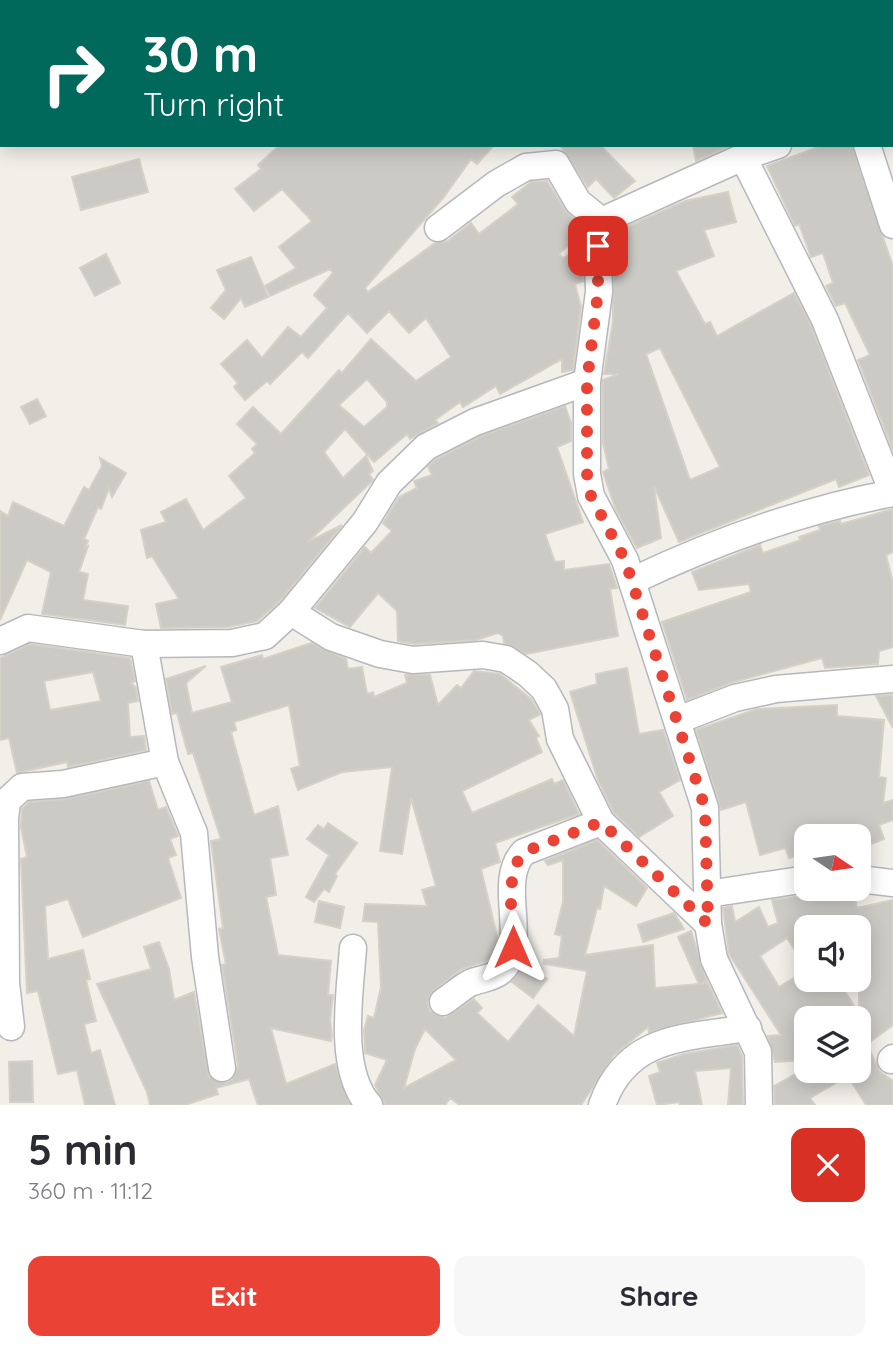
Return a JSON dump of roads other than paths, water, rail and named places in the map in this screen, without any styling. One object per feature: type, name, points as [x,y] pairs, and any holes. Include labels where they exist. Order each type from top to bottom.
[{"type":"street","points":[[597,223],[743,157],[772,147]]},
{"type":"street","points":[[868,147],[893,225]]},
{"type":"street","points":[[632,581],[793,516],[839,503],[893,493],[825,320],[743,157]]},
{"type":"street","points":[[438,228],[496,184],[526,167],[556,164],[578,202],[593,214],[597,223],[598,292],[587,382],[587,474],[591,496],[625,560],[705,808],[708,924],[714,959],[758,1052],[759,1105]]},
{"type":"street","points":[[3,634],[28,628],[144,644],[232,643],[265,636],[291,612],[365,522],[390,483],[426,447],[475,422],[587,382]]},
{"type":"street","points":[[291,612],[331,637],[380,654],[412,660],[483,655],[506,659],[544,689],[555,709],[560,739],[601,822],[708,924]]},
{"type":"street","points":[[144,644],[165,762],[194,833],[205,957],[222,1068]]},
{"type":"street","points":[[678,720],[735,698],[776,689],[893,679]]},
{"type":"street","points":[[11,1027],[6,983],[5,819],[8,801],[22,786],[63,784],[165,762]]},
{"type":"street","points":[[443,1002],[470,984],[499,973],[506,965],[513,947],[513,880],[517,859],[524,852],[601,822]]},
{"type":"street","points":[[708,894],[794,880]]},
{"type":"street","points":[[872,880],[893,883]]},
{"type":"street","points":[[353,948],[348,1042],[362,1098],[369,1105]]},
{"type":"street","points":[[602,1105],[609,1086],[631,1057],[660,1042],[748,1028]]}]
